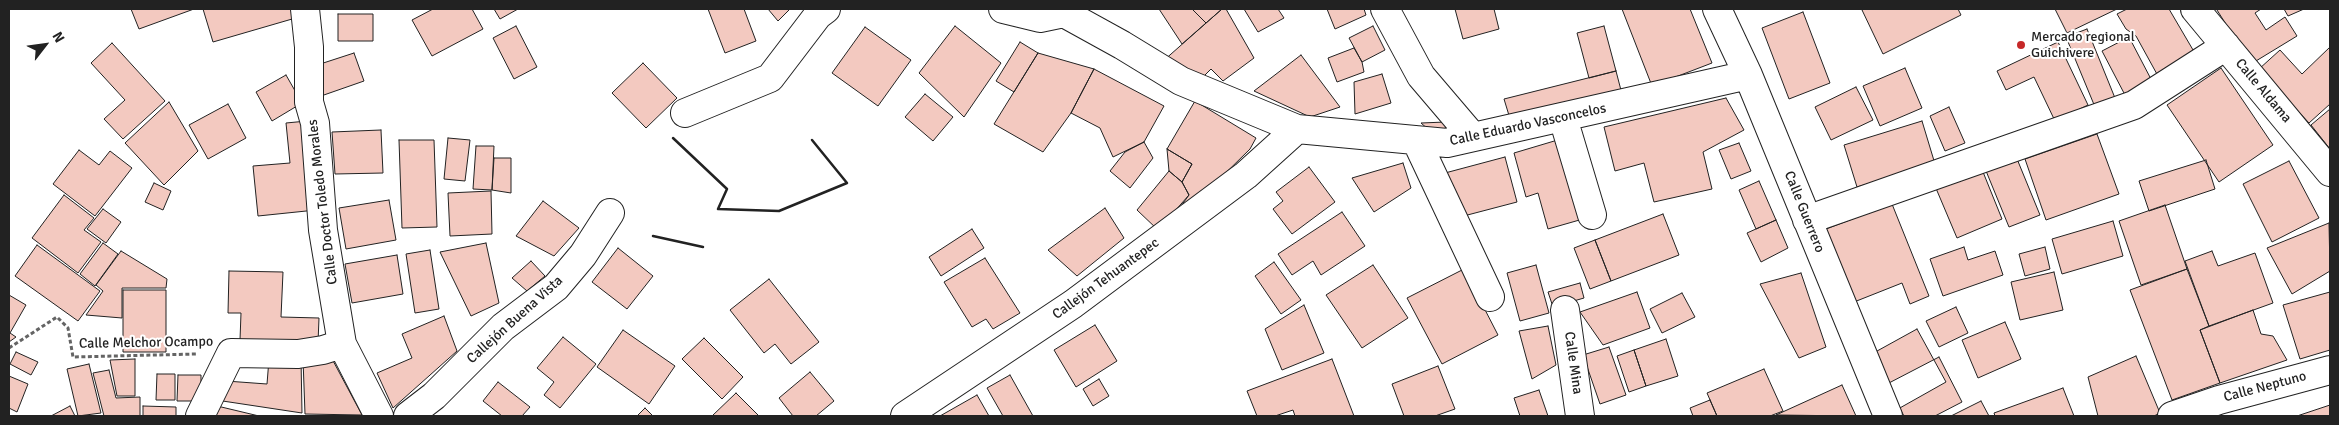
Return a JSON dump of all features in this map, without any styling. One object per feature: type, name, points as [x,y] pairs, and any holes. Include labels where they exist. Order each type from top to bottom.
[{"type":"street","name":"Calle Doctor Toledo Morales","points":[[305,9],[309,47],[309,102],[316,123],[323,230],[342,344],[379,416]]},
{"type":"street","points":[[685,113],[770,78],[818,15],[826,9]]},
{"type":"street","points":[[1003,9],[1040,18],[1068,11]]},
{"type":"street","points":[[1385,9],[1421,76],[1472,137]]},
{"type":"street","name":"Calle Guerrero","points":[[1718,9],[1748,75],[1888,416]]},
{"type":"street","name":"Calle Aldama","points":[[2195,9],[2330,172]]},
{"type":"street","name":"Calle Eduardo Vasconcelos","points":[[1068,11],[1181,81],[1296,128],[1447,143],[1748,75]]},
{"type":"street","points":[[1807,220],[2134,105],[2226,46]]},
{"type":"street","points":[[1563,118],[1592,216]]},
{"type":"street","name":"Callejón Tehuantepec","points":[[905,416],[1073,304],[1246,175],[1296,128]]},
{"type":"street","points":[[1416,140],[1490,297]]},
{"type":"street","name":"Callejón Buena Vista","points":[[408,416],[434,396],[503,327],[556,287],[583,256],[610,214]]},
{"type":"street","name":"Calle Mina","points":[[1565,310],[1580,416]]},
{"type":"street","points":[[200,416],[231,353],[298,354],[323,350],[342,344]]},
{"type":"street","name":"Calle Neptuno","points":[[2172,416],[2222,408],[2330,370]]},
{"type":"path","name":"Calle Melchor Ocampo","points":[[9,348],[57,317],[68,328],[73,357],[231,353]]},
{"type":"building","points":[[131,9],[194,9],[139,29]]},
{"type":"building","points":[[203,9],[297,9],[299,17],[213,42]]},
{"type":"building","points":[[433,9],[472,9],[483,29],[432,56],[412,20]]},
{"type":"building","points":[[494,9],[518,9],[500,19]]},
{"type":"building","points":[[708,9],[744,9],[756,41],[725,53]]},
{"type":"building","points":[[768,9],[790,9],[778,21]]},
{"type":"building","points":[[1159,9],[1192,9],[1206,23],[1182,44]]},
{"type":"building","points":[[1192,9],[1222,9],[1206,23]]},
{"type":"building","points":[[1222,9],[1226,9],[1254,58],[1223,81],[1211,69],[1196,84],[1162,62]]},
{"type":"building","points":[[1244,9],[1278,9],[1284,18],[1258,32]]},
{"type":"building","points":[[1327,9],[1364,9],[1366,15],[1335,29]]},
{"type":"building","points":[[1455,9],[1494,9],[1499,29],[1463,39]]},
{"type":"building","points":[[1622,9],[1690,9],[1712,63],[1652,86]]},
{"type":"building","points":[[1958,9],[1961,15],[1883,54],[1862,10]]},
{"type":"building","points":[[2055,9],[2117,9],[2067,33]]},
{"type":"building","points":[[2127,9],[2169,9],[2196,55],[2158,76],[2136,36],[2126,29],[2117,14]]},
{"type":"building","points":[[2218,9],[2261,9],[2255,13],[2266,30],[2285,17],[2297,36],[2251,64]]},
{"type":"building","points":[[2284,9],[2304,9],[2288,16]]},
{"type":"building","points":[[1803,12],[1830,83],[1789,99],[1762,28]]},
{"type":"building","points":[[338,14],[373,14],[373,41],[338,41]]},
{"type":"building","points":[[516,26],[537,67],[514,79],[493,38]]},
{"type":"building","points":[[955,26],[1001,63],[964,117],[919,73]]},
{"type":"building","points":[[1373,26],[1385,50],[1362,62],[1349,38]]},
{"type":"building","points":[[1604,26],[1616,71],[1589,78],[1577,33]]},
{"type":"building","points":[[865,27],[911,60],[878,106],[832,73]]},
{"type":"building","points":[[2087,29],[2115,98],[2095,107],[2066,37]]},
{"type":"building","points":[[2129,37],[2152,81],[2125,95],[2102,51]]},
{"type":"building","points":[[1020,42],[1038,53],[1014,92],[996,81]]},
{"type":"building","points":[[2058,42],[2088,105],[2055,121],[2034,77],[2006,90],[1997,71]]},
{"type":"building","points":[[112,43],[165,101],[123,139],[104,119],[125,100],[91,63]]},
{"type":"building","points":[[2330,47],[2330,104],[2309,123],[2259,69],[2280,50],[2302,74]]},
{"type":"building","points":[[1354,48],[1362,62],[1364,72],[1337,82],[1328,58]]},
{"type":"building","points":[[354,53],[364,81],[321,96],[311,67]]},
{"type":"building","points":[[1038,53],[1094,69],[1071,113],[1043,152],[994,124]]},
{"type":"building","points":[[1301,55],[1340,107],[1310,117],[1254,91]]},
{"type":"building","points":[[643,63],[677,98],[646,128],[612,93]]},
{"type":"building","points":[[1905,68],[1922,108],[1880,126],[1863,86]]},
{"type":"building","points":[[2221,68],[2273,145],[2219,182],[2167,105]]},
{"type":"building","points":[[1094,69],[1164,106],[1144,142],[1113,157],[1100,128],[1071,113]]},
{"type":"building","points":[[1616,71],[1623,98],[1511,122],[1504,99]]},
{"type":"building","points":[[1382,74],[1391,103],[1355,114],[1354,82]]},
{"type":"building","points":[[286,75],[302,103],[272,121],[256,92]]},
{"type":"building","points":[[1856,87],[1873,120],[1831,140],[1815,107]]},
{"type":"building","points":[[925,94],[953,117],[933,141],[905,117]]},
{"type":"building","points":[[1726,98],[1744,130],[1703,152],[1712,189],[1654,202],[1644,163],[1615,171],[1604,127]]},
{"type":"building","points":[[1195,101],[1256,138],[1250,149],[1186,212],[1181,206],[1189,195],[1182,182],[1192,164],[1167,149]]},
{"type":"building","points":[[169,102],[198,151],[164,185],[125,143]]},
{"type":"building","points":[[228,104],[246,138],[208,159],[189,125]]},
{"type":"building","points":[[1949,107],[1965,143],[1945,151],[1930,116]]},
{"type":"building","points":[[2330,109],[2330,149],[2311,125]]},
{"type":"building","points":[[307,121],[316,210],[258,216],[253,166],[290,163],[286,123]]},
{"type":"building","points":[[1922,121],[1935,164],[1857,187],[1844,145]]},
{"type":"building","points":[[1446,122],[1445,131],[1429,130],[1421,123]]},
{"type":"building","points":[[381,130],[383,173],[335,174],[332,132]]},
{"type":"building","points":[[2097,134],[2119,194],[2046,220],[2025,159]]},
{"type":"building","points":[[448,138],[470,140],[465,181],[444,179]]},
{"type":"building","points":[[1561,139],[1583,219],[1548,229],[1538,193],[1526,197],[1514,153]]},
{"type":"building","points":[[399,140],[434,140],[437,227],[402,228]]},
{"type":"building","points":[[1144,142],[1153,158],[1130,188],[1110,171],[1125,152]]},
{"type":"building","points":[[1739,143],[1751,171],[1731,179],[1719,150]]},
{"type":"building","points":[[476,146],[494,146],[492,190],[473,189]]},
{"type":"building","points":[[1167,149],[1192,164],[1182,182],[1169,171]]},
{"type":"building","points":[[79,150],[99,165],[110,151],[132,168],[95,216],[53,184]]},
{"type":"building","points":[[2015,154],[2040,215],[2009,227],[1984,166]]},
{"type":"building","points":[[1505,157],[1517,202],[1456,218],[1445,173]]},
{"type":"building","points":[[494,158],[511,158],[511,193],[492,190]]},
{"type":"building","points":[[2206,160],[2215,189],[2149,211],[2139,181]]},
{"type":"building","points":[[2289,161],[2319,218],[2272,242],[2243,184]]},
{"type":"building","points":[[1403,163],[1411,188],[1374,212],[1352,178]]},
{"type":"building","points":[[1309,167],[1335,202],[1292,234],[1273,209],[1283,201],[1276,192]]},
{"type":"building","points":[[1981,167],[2002,219],[1957,238],[1935,186]]},
{"type":"building","points":[[1169,171],[1182,182],[1189,195],[1158,230],[1137,210]]},
{"type":"building","points":[[1759,181],[1776,220],[1756,229],[1739,190]]},
{"type":"building","points":[[154,183],[171,191],[163,210],[145,202]]},
{"type":"building","points":[[491,191],[492,234],[450,236],[448,193]]},
{"type":"building","points":[[64,195],[94,218],[84,230],[101,242],[78,273],[32,238]]},
{"type":"building","points":[[389,200],[396,240],[346,249],[339,208]]},
{"type":"building","points":[[543,201],[579,228],[554,256],[516,236]]},
{"type":"building","points":[[1892,204],[1929,296],[1910,304],[1902,283],[1854,302],[1826,229]]},
{"type":"building","points":[[2165,205],[2187,269],[2141,285],[2119,221]]},
{"type":"building","points":[[1105,208],[1124,238],[1077,276],[1048,250]]},
{"type":"building","points":[[103,209],[121,222],[106,243],[87,229]]},
{"type":"building","points":[[1342,212],[1365,246],[1321,275],[1313,261],[1292,275],[1278,254]]},
{"type":"building","points":[[1663,214],[1679,255],[1611,281],[1595,240]]},
{"type":"building","points":[[1776,220],[1788,248],[1761,262],[1747,233]]},
{"type":"building","points":[[2113,221],[2123,256],[2062,274],[2052,239]]},
{"type":"building","points":[[2329,223],[2330,271],[2292,294],[2267,248]]},
{"type":"building","points":[[972,229],[984,248],[941,276],[929,257]]},
{"type":"building","points":[[1595,240],[1611,281],[1590,289],[1574,248]]},
{"type":"building","points":[[103,243],[118,254],[95,286],[80,274]]},
{"type":"building","points":[[486,243],[499,303],[471,316],[440,252]]},
{"type":"building","points":[[37,245],[100,291],[78,321],[15,276]]},
{"type":"building","points":[[1964,247],[1968,260],[1995,251],[2003,275],[1943,296],[1930,259]]},
{"type":"building","points":[[2045,247],[2050,269],[2025,276],[2019,254]]},
{"type":"building","points":[[618,248],[653,276],[627,309],[592,282]]},
{"type":"building","points":[[430,250],[439,309],[415,313],[406,254]]},
{"type":"building","points":[[121,251],[167,279],[166,288],[122,288],[122,318],[86,315],[103,291],[96,285]]},
{"type":"building","points":[[2212,251],[2218,266],[2255,253],[2273,303],[2209,326],[2185,261]]},
{"type":"building","points":[[397,255],[403,294],[352,303],[345,264]]},
{"type":"building","points":[[985,258],[1020,313],[993,329],[986,319],[972,327],[944,282]]},
{"type":"building","points":[[531,261],[545,276],[527,291],[512,278]]},
{"type":"building","points":[[1274,262],[1301,300],[1281,314],[1255,276]]},
{"type":"building","points":[[1373,265],[1408,318],[1362,348],[1326,295]]},
{"type":"building","points":[[1536,265],[1549,313],[1520,321],[1507,273]]},
{"type":"building","points":[[1464,269],[1498,335],[1442,364],[1407,298]]},
{"type":"building","points":[[2187,269],[2209,326],[2200,330],[2220,383],[2172,400],[2130,290]]},
{"type":"building","points":[[229,271],[283,272],[281,317],[319,318],[318,343],[240,340],[241,313],[228,313]]},
{"type":"building","points":[[2054,272],[2063,310],[2020,320],[2011,282]]},
{"type":"building","points":[[1801,273],[1826,347],[1799,358],[1760,284]]},
{"type":"building","points":[[769,279],[819,342],[791,364],[775,344],[764,353],[730,310]]},
{"type":"building","points":[[1580,283],[1584,298],[1553,307],[1548,292]]},
{"type":"building","points":[[123,290],[166,290],[166,352],[123,352]]},
{"type":"building","points":[[1637,292],[1650,328],[1603,345],[1580,312]]},
{"type":"building","points":[[2330,292],[2330,350],[2300,359],[2283,305]]},
{"type":"building","points":[[1682,293],[1695,317],[1662,333],[1650,309]]},
{"type":"building","points":[[9,295],[26,305],[10,333],[16,337],[9,342]]},
{"type":"building","points":[[1304,305],[1324,353],[1282,370],[1265,329]]},
{"type":"building","points":[[1956,307],[1968,333],[1939,347],[1926,321]]},
{"type":"building","points":[[2253,310],[2261,334],[2273,336],[2287,360],[2220,383],[2200,330]]},
{"type":"building","points":[[444,316],[457,351],[393,408],[377,373],[412,358],[402,334]]},
{"type":"building","points":[[2005,322],[2021,359],[1978,378],[1962,340]]},
{"type":"building","points":[[1095,325],[1117,361],[1076,387],[1054,350]]},
{"type":"building","points":[[1548,326],[1556,365],[1532,379],[1519,331]]},
{"type":"building","points":[[1917,329],[1946,382],[1898,409],[1868,356]]},
{"type":"building","points":[[623,330],[675,366],[649,404],[597,367]]},
{"type":"building","points":[[563,337],[596,364],[560,408],[544,395],[554,382],[537,368]]},
{"type":"building","points":[[704,338],[743,377],[722,399],[682,359]]},
{"type":"building","points":[[1666,339],[1678,376],[1646,386],[1634,350]]},
{"type":"building","points":[[1609,347],[1626,395],[1600,404],[1583,355]]},
{"type":"building","points":[[1634,350],[1646,386],[1629,392],[1617,356]]},
{"type":"building","points":[[16,352],[38,362],[31,375],[10,364]]},
{"type":"building","points":[[2136,356],[2160,413],[2154,416],[2098,416],[2088,377]]},
{"type":"building","points":[[331,357],[362,415],[305,414],[303,359]]},
{"type":"building","points":[[1939,357],[1962,402],[1935,416],[1904,416],[1887,384]]},
{"type":"building","points":[[301,358],[302,413],[216,400],[226,381],[267,384],[269,359]]},
{"type":"building","points":[[135,359],[135,396],[117,396],[110,360]]},
{"type":"building","points":[[1332,359],[1354,416],[1295,416],[1293,410],[1275,416],[1257,416],[1247,391]]},
{"type":"building","points":[[89,364],[101,413],[78,416],[67,369]]},
{"type":"building","points":[[1438,366],[1455,409],[1435,416],[1404,416],[1392,384]]},
{"type":"building","points":[[1764,369],[1783,411],[1770,416],[1717,416],[1707,393]]},
{"type":"building","points":[[109,370],[116,398],[140,397],[140,416],[104,416],[93,373]]},
{"type":"building","points":[[810,372],[834,401],[816,416],[793,416],[779,398]]},
{"type":"building","points":[[157,374],[175,374],[175,400],[156,400]]},
{"type":"building","points":[[178,375],[201,375],[201,401],[177,401]]},
{"type":"building","points":[[1010,375],[1033,416],[1003,416],[987,388]]},
{"type":"building","points":[[9,376],[28,384],[17,412],[9,408]]},
{"type":"building","points":[[1099,379],[1109,396],[1093,406],[1083,389]]},
{"type":"building","points":[[498,382],[530,407],[522,416],[502,416],[483,401]]},
{"type":"building","points":[[1842,385],[1856,416],[1776,415]]},
{"type":"building","points":[[2063,388],[2074,416],[1995,416],[1994,413]]},
{"type":"building","points":[[1539,390],[1548,416],[1520,416],[1514,398]]},
{"type":"building","points":[[736,393],[759,416],[712,416]]},
{"type":"building","points":[[977,395],[989,416],[940,416]]},
{"type":"building","points":[[1710,400],[1717,416],[1693,416],[1690,408]]},
{"type":"building","points":[[1981,401],[1989,416],[1951,416]]},
{"type":"building","points":[[213,405],[259,416],[210,416]]},
{"type":"building","points":[[2330,405],[2330,416],[2297,416]]},
{"type":"building","points":[[70,406],[75,416],[51,416]]},
{"type":"building","points":[[143,406],[176,407],[176,416],[143,416]]},
{"type":"building","points":[[645,408],[653,416],[637,416]]},
{"type":"wall","points":[[673,138],[727,189],[718,209],[779,211],[847,183],[812,140]]},
{"type":"wall","points":[[653,236],[703,247]]},
{"type":"place","name":"Mercado regional Guichivere","points":[[2021,45]]}]
